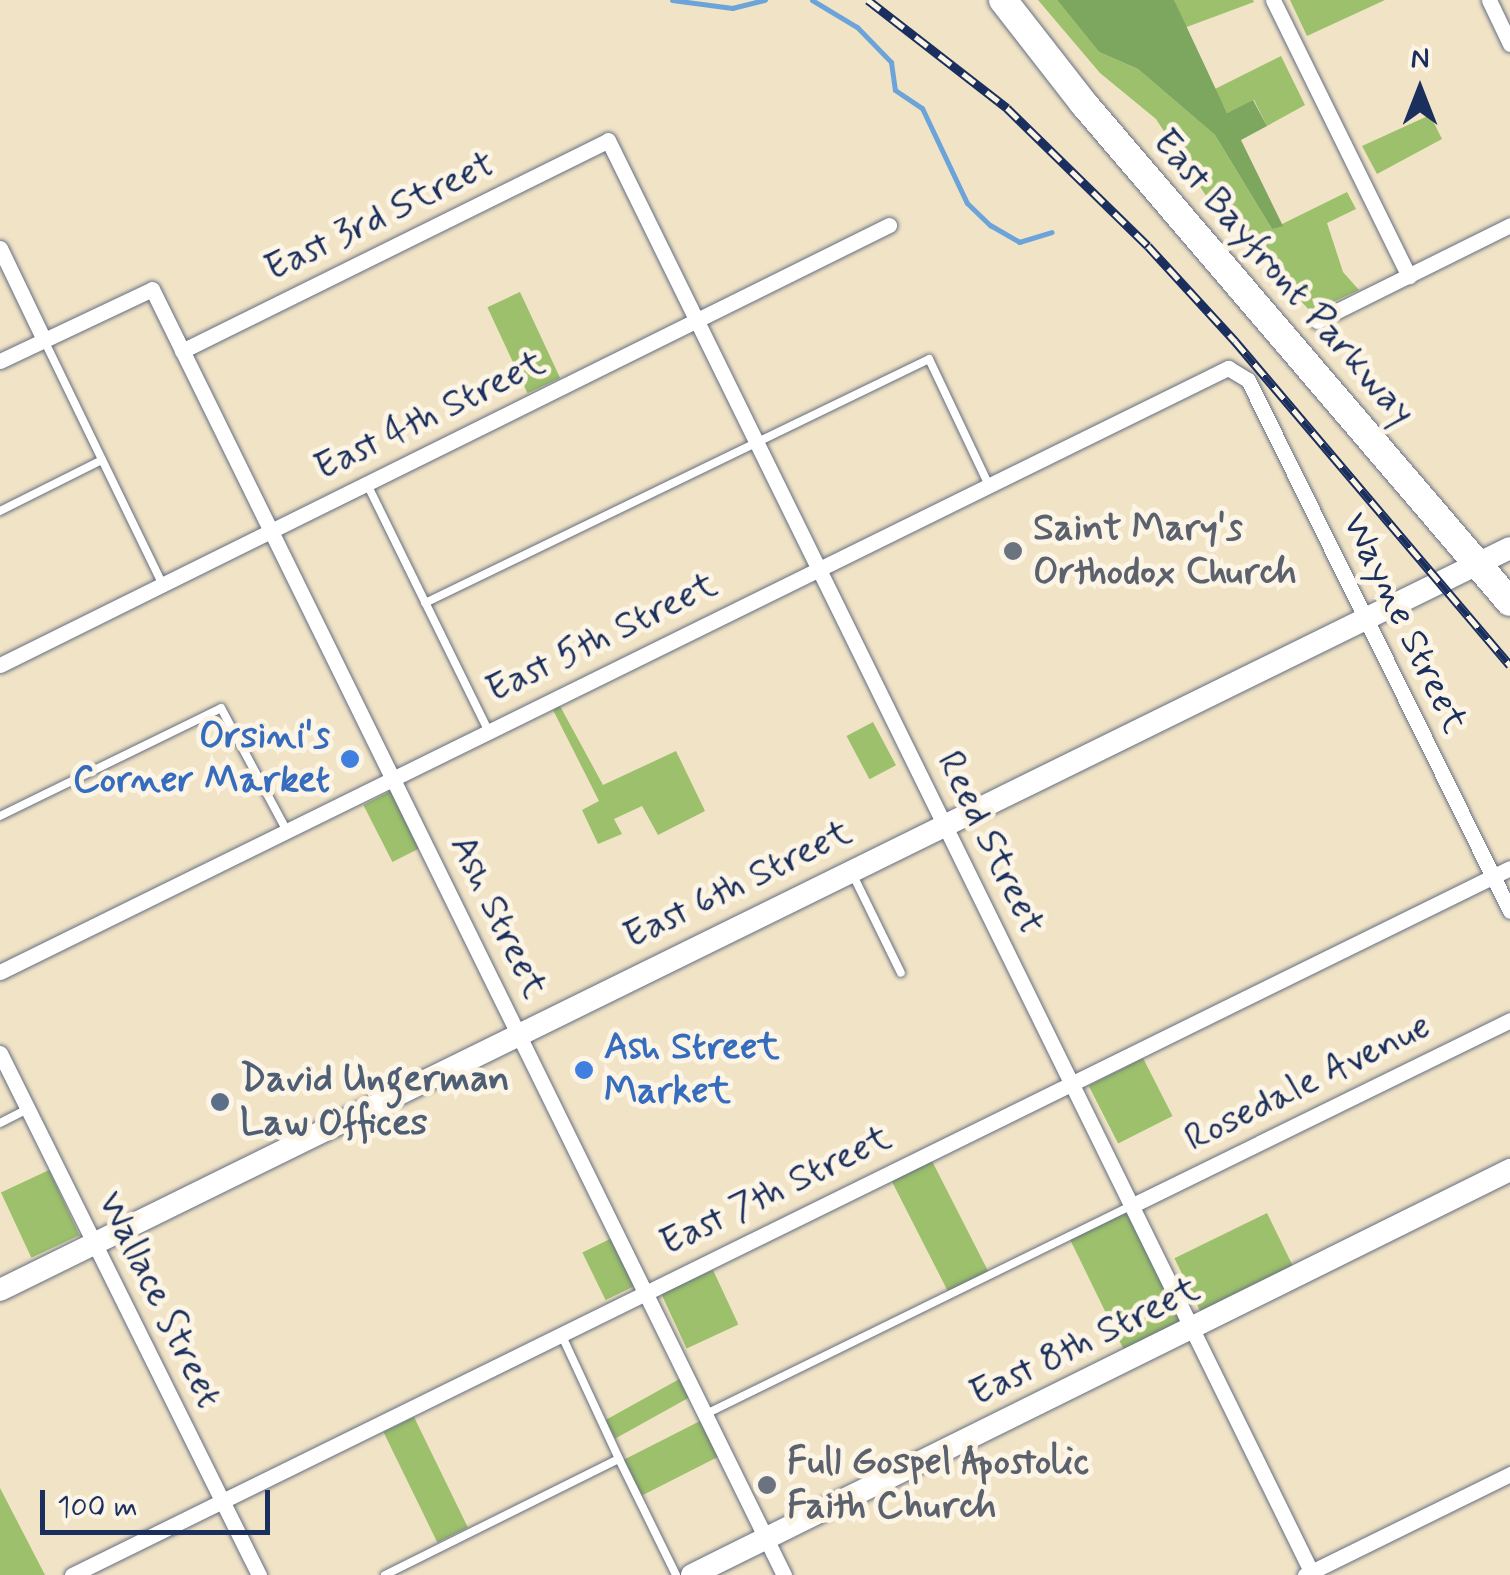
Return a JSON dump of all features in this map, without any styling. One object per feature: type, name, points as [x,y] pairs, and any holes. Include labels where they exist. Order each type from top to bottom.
[{"type":"highway","name":"East Bayfront Parkway","points":[[1003,0],[1084,104],[1510,602]]},
{"type":"main road","name":"East 6th Street","points":[[0,1290],[1510,548]]},
{"type":"main road","name":"East 8th Street","points":[[692,1575],[1510,1170]]},
{"type":"street","points":[[1273,0],[1409,276]]},
{"type":"street","points":[[1488,0],[1510,44]]},
{"type":"street","name":"Reed Street","points":[[608,140],[1135,1204],[1310,1574]]},
{"type":"street","name":"East 3rd Street","points":[[182,352],[608,140]]},
{"type":"street","name":"East 4th Street","points":[[0,665],[889,225]]},
{"type":"street","points":[[1317,321],[1510,225]]},
{"type":"street","points":[[0,248],[44,340],[0,361]]},
{"type":"street","name":"Ash Street","points":[[44,340],[152,288],[708,1413],[784,1575]]},
{"type":"street","name":"East 5th Street","points":[[0,972],[1222,368],[1234,368]]},
{"type":"street","name":"Wayne Street","points":[[1234,368],[1248,380],[1510,911]]},
{"type":"street","name":"East 7th Street","points":[[72,1575],[1510,868]]},
{"type":"street","name":"Rosedale Avenue","points":[[1135,1204],[1510,1020]]},
{"type":"street","name":"Wallace Street","points":[[0,1054],[259,1575]]},
{"type":"street","points":[[1310,1574],[1510,1474]]},
{"type":"lane","points":[[44,340],[163,584]]},
{"type":"lane","points":[[425,604],[929,359],[988,483]]},
{"type":"lane","points":[[0,511],[102,460]]},
{"type":"lane","points":[[367,484],[488,730]]},
{"type":"lane","points":[[0,816],[221,708],[286,830]]},
{"type":"lane","points":[[850,870],[902,973]]},
{"type":"lane","points":[[0,1123],[28,1109]]},
{"type":"lane","points":[[708,1413],[1135,1204]]},
{"type":"lane","points":[[561,1334],[676,1575]]},
{"type":"lane","points":[[386,1575],[619,1459]]},
{"type":"green space","points":[[1038,0],[1057,0],[1099,52],[1138,69],[1215,135],[1272,229],[1347,192],[1356,209],[1327,223],[1343,272],[1359,290],[1311,312],[1210,202],[1156,119],[1100,73]]},
{"type":"green space","points":[[1057,0],[1174,0],[1227,113],[1253,100],[1267,126],[1241,140],[1283,226],[1272,229],[1215,135],[1138,69],[1099,52]]},
{"type":"green space","points":[[1174,0],[1253,0],[1254,2],[1184,28]]},
{"type":"green space","points":[[1290,0],[1385,0],[1307,36]]},
{"type":"green space","points":[[1281,56],[1305,105],[1267,126],[1254,100],[1227,113],[1215,89]]},
{"type":"green space","points":[[1430,115],[1442,139],[1377,174],[1362,146]]},
{"type":"green space","points":[[520,292],[560,378],[528,393],[487,307]]},
{"type":"green space","points":[[560,706],[603,785],[676,751],[705,811],[658,835],[642,806],[614,819],[622,834],[598,844],[582,810],[599,801],[553,710]]},
{"type":"green space","points":[[873,722],[896,765],[870,779],[847,736]]},
{"type":"green space","points":[[391,791],[420,848],[392,862],[363,805]]},
{"type":"green space","points":[[1143,1058],[1173,1116],[1118,1144],[1089,1086]]},
{"type":"green space","points":[[932,1161],[989,1272],[949,1293],[892,1181]]},
{"type":"green space","points":[[49,1170],[79,1235],[31,1258],[1,1192]]},
{"type":"green space","points":[[1128,1210],[1182,1321],[1123,1349],[1070,1238]]},
{"type":"green space","points":[[1267,1213],[1293,1266],[1200,1311],[1174,1258]]},
{"type":"green space","points":[[612,1238],[635,1286],[606,1300],[582,1252]]},
{"type":"green space","points":[[713,1270],[738,1324],[687,1348],[661,1294]]},
{"type":"green space","points":[[683,1377],[693,1395],[615,1439],[605,1420]]},
{"type":"green space","points":[[414,1417],[468,1528],[437,1542],[383,1432]]},
{"type":"green space","points":[[704,1419],[722,1455],[642,1495],[624,1460]]},
{"type":"green space","points":[[0,1488],[45,1575],[0,1575]]},
{"type":"waterway","points":[[672,0],[732,8],[765,0]]},
{"type":"waterway","points":[[812,0],[857,27],[891,62],[895,90],[922,108],[967,203],[990,225],[1019,242],[1052,232]]},
{"type":"railway","points":[[868,0],[1007,108],[1148,246],[1235,341],[1510,665]]},
{"type":"place","name":"Saint Mary's Orthodox Church","points":[[1013,551]]},
{"type":"place","name":"Orsini's Corner Market","points":[[350,759]]},
{"type":"place","name":"Ash Street Market","points":[[584,1070]]},
{"type":"place","name":"David Ungerman Law Offices","points":[[220,1102]]},
{"type":"place","name":"Full Gospel Apostolic Faith Church","points":[[767,1485]]}]
